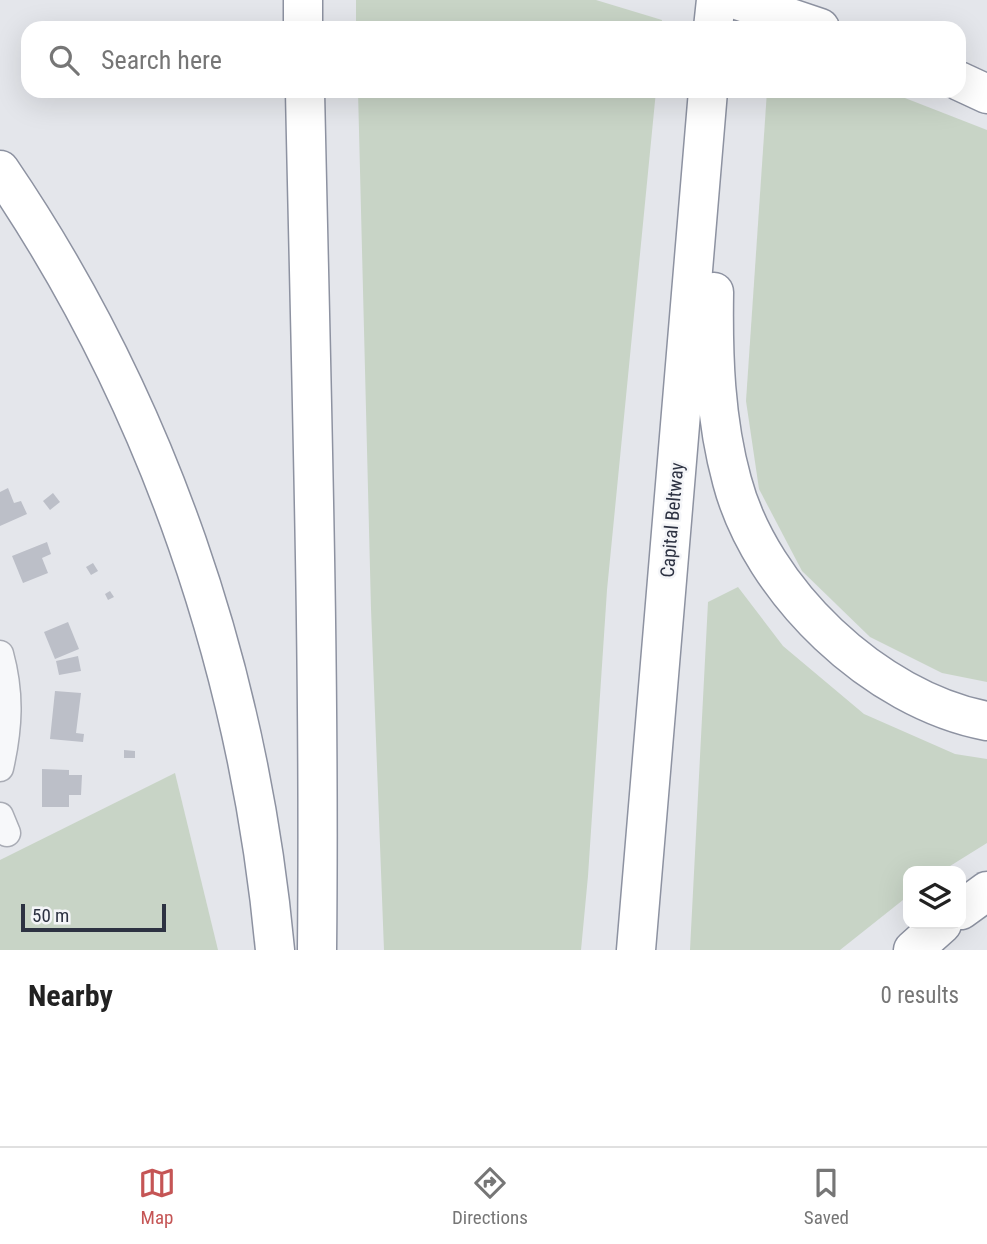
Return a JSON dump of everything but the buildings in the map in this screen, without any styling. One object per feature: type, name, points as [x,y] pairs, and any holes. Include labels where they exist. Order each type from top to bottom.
[{"type":"highway","points":[[303,0],[303,21]]},
{"type":"highway","points":[[716,21],[717,0]]},
{"type":"highway","points":[[737,0],[802,21]]},
{"type":"highway","points":[[966,83],[987,91]]},
{"type":"highway","points":[[305,98],[315,548],[317,950]]},
{"type":"highway","name":"Capital Beltway","points":[[636,950],[707,98]]},
{"type":"highway","points":[[717,98],[713,331],[715,390],[732,484],[750,527],[799,605],[828,635],[899,689],[933,705],[987,721]]},
{"type":"highway","points":[[0,170],[40,229],[90,316],[133,404],[173,499],[208,602],[236,709],[256,808],[275,950]]},
{"type":"highway","points":[[966,906],[987,891]]},
{"type":"highway","points":[[913,950],[936,929]]},
{"type":"street","points":[[0,654],[9,694],[9,710],[0,768]]},
{"type":"green space","points":[[356,0],[596,0],[662,20],[662,21],[356,21]]},
{"type":"green space","points":[[358,98],[655,98],[607,590],[581,950],[384,950],[371,609]]},
{"type":"green space","points":[[767,98],[905,98],[987,130],[987,682],[942,673],[870,637],[802,571],[759,489],[746,401]]},
{"type":"green space","points":[[738,587],[783,646],[864,714],[955,754],[987,759],[987,843],[950,866],[903,866],[903,900],[840,950],[690,950],[708,602]]},
{"type":"green space","points":[[175,773],[218,950],[0,950],[0,860]]}]
